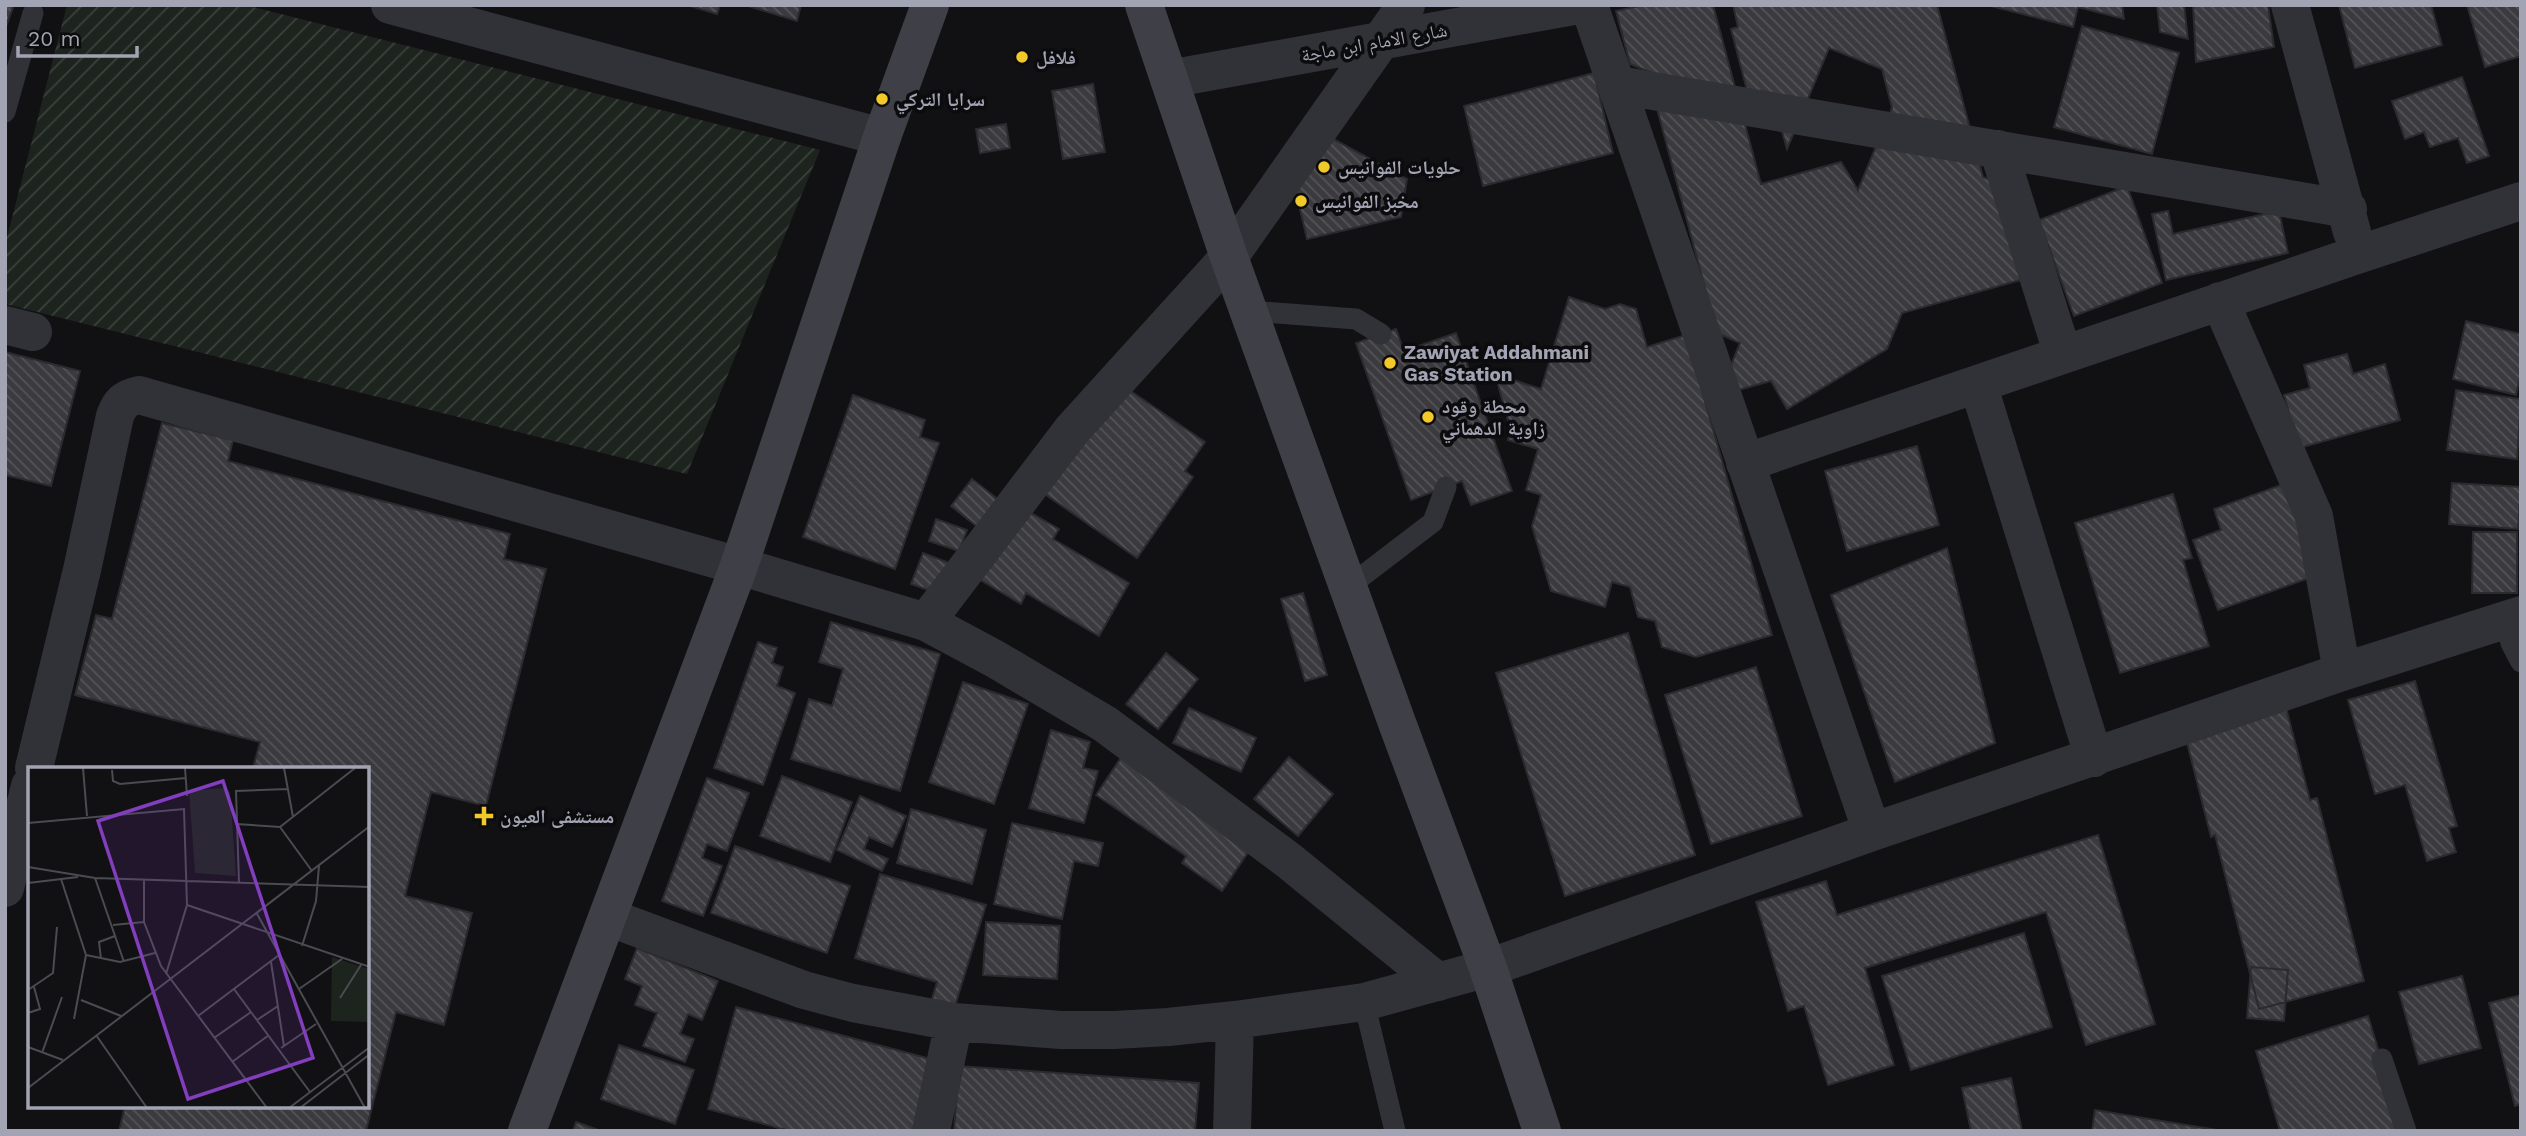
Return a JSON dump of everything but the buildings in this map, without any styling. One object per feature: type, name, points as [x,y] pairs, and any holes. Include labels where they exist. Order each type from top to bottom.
[{"type":"main road","points":[[527,1131],[739,566],[882,137],[930,5]]},
{"type":"main road","points":[[1144,5],[1229,257],[1488,968],[1542,1131]]},
{"type":"street","points":[[392,5],[882,137]]},
{"type":"street","points":[[926,622],[1072,430],[1229,257],[1378,41],[1406,5]]},
{"type":"street","name":"شارع الامام ابن ماجة","points":[[1168,79],[1579,5]]},
{"type":"street","points":[[1589,5],[1872,832]]},
{"type":"street","points":[[2290,5],[2348,209],[2357,255]]},
{"type":"street","points":[[1618,85],[2348,209]]},
{"type":"street","points":[[1998,149],[2063,355]]},
{"type":"street","points":[[1745,463],[2521,201]]},
{"type":"street","points":[[2220,301],[2314,516],[2342,673]]},
{"type":"street","points":[[1978,384],[2094,758]]},
{"type":"street","points":[[34,767],[82,570],[115,416],[119,405],[128,397],[139,395],[926,622],[1105,724],[1288,860],[1438,982]]},
{"type":"street","points":[[608,917],[803,990],[853,1003],[954,1022],[1061,1030],[1114,1030],[1235,1020],[1364,1002],[1488,968],[1872,832],[2513,618]]},
{"type":"street","points":[[5,888],[28,794]]},
{"type":"street","points":[[1232,1131],[1235,1020]]},
{"type":"street","points":[[931,1131],[954,1022]]},
{"type":"lane","points":[[5,112],[33,13]]},
{"type":"lane","points":[[1249,311],[1356,319],[1381,334]]},
{"type":"lane","points":[[1348,587],[1433,522],[1446,487]]},
{"type":"lane","points":[[2513,618],[2511,643],[2521,662]]},
{"type":"lane","points":[[1364,1002],[1395,1131]]},
{"type":"lane","points":[[2382,1059],[2406,1131]]},
{"type":"shaded area","points":[[67,5],[245,5],[820,150],[687,474],[5,304],[5,245]]},
{"type":"place","name":"فلافل","points":[[1022,57]]},
{"type":"place","name":"سرايا التركي","points":[[882,99]]},
{"type":"place","name":"حلويات الفوانيس","points":[[1324,167]]},
{"type":"place","name":"مخبز الفوانيس","points":[[1301,201]]},
{"type":"place","name":"Zawiyat Addahmani Gas Station","points":[[1390,363]]},
{"type":"place","name":"محطة وقود زاوية الدهماني","points":[[1428,417]]},
{"type":"place","name":"مستشفى العيون","points":[[484,816]]}]
